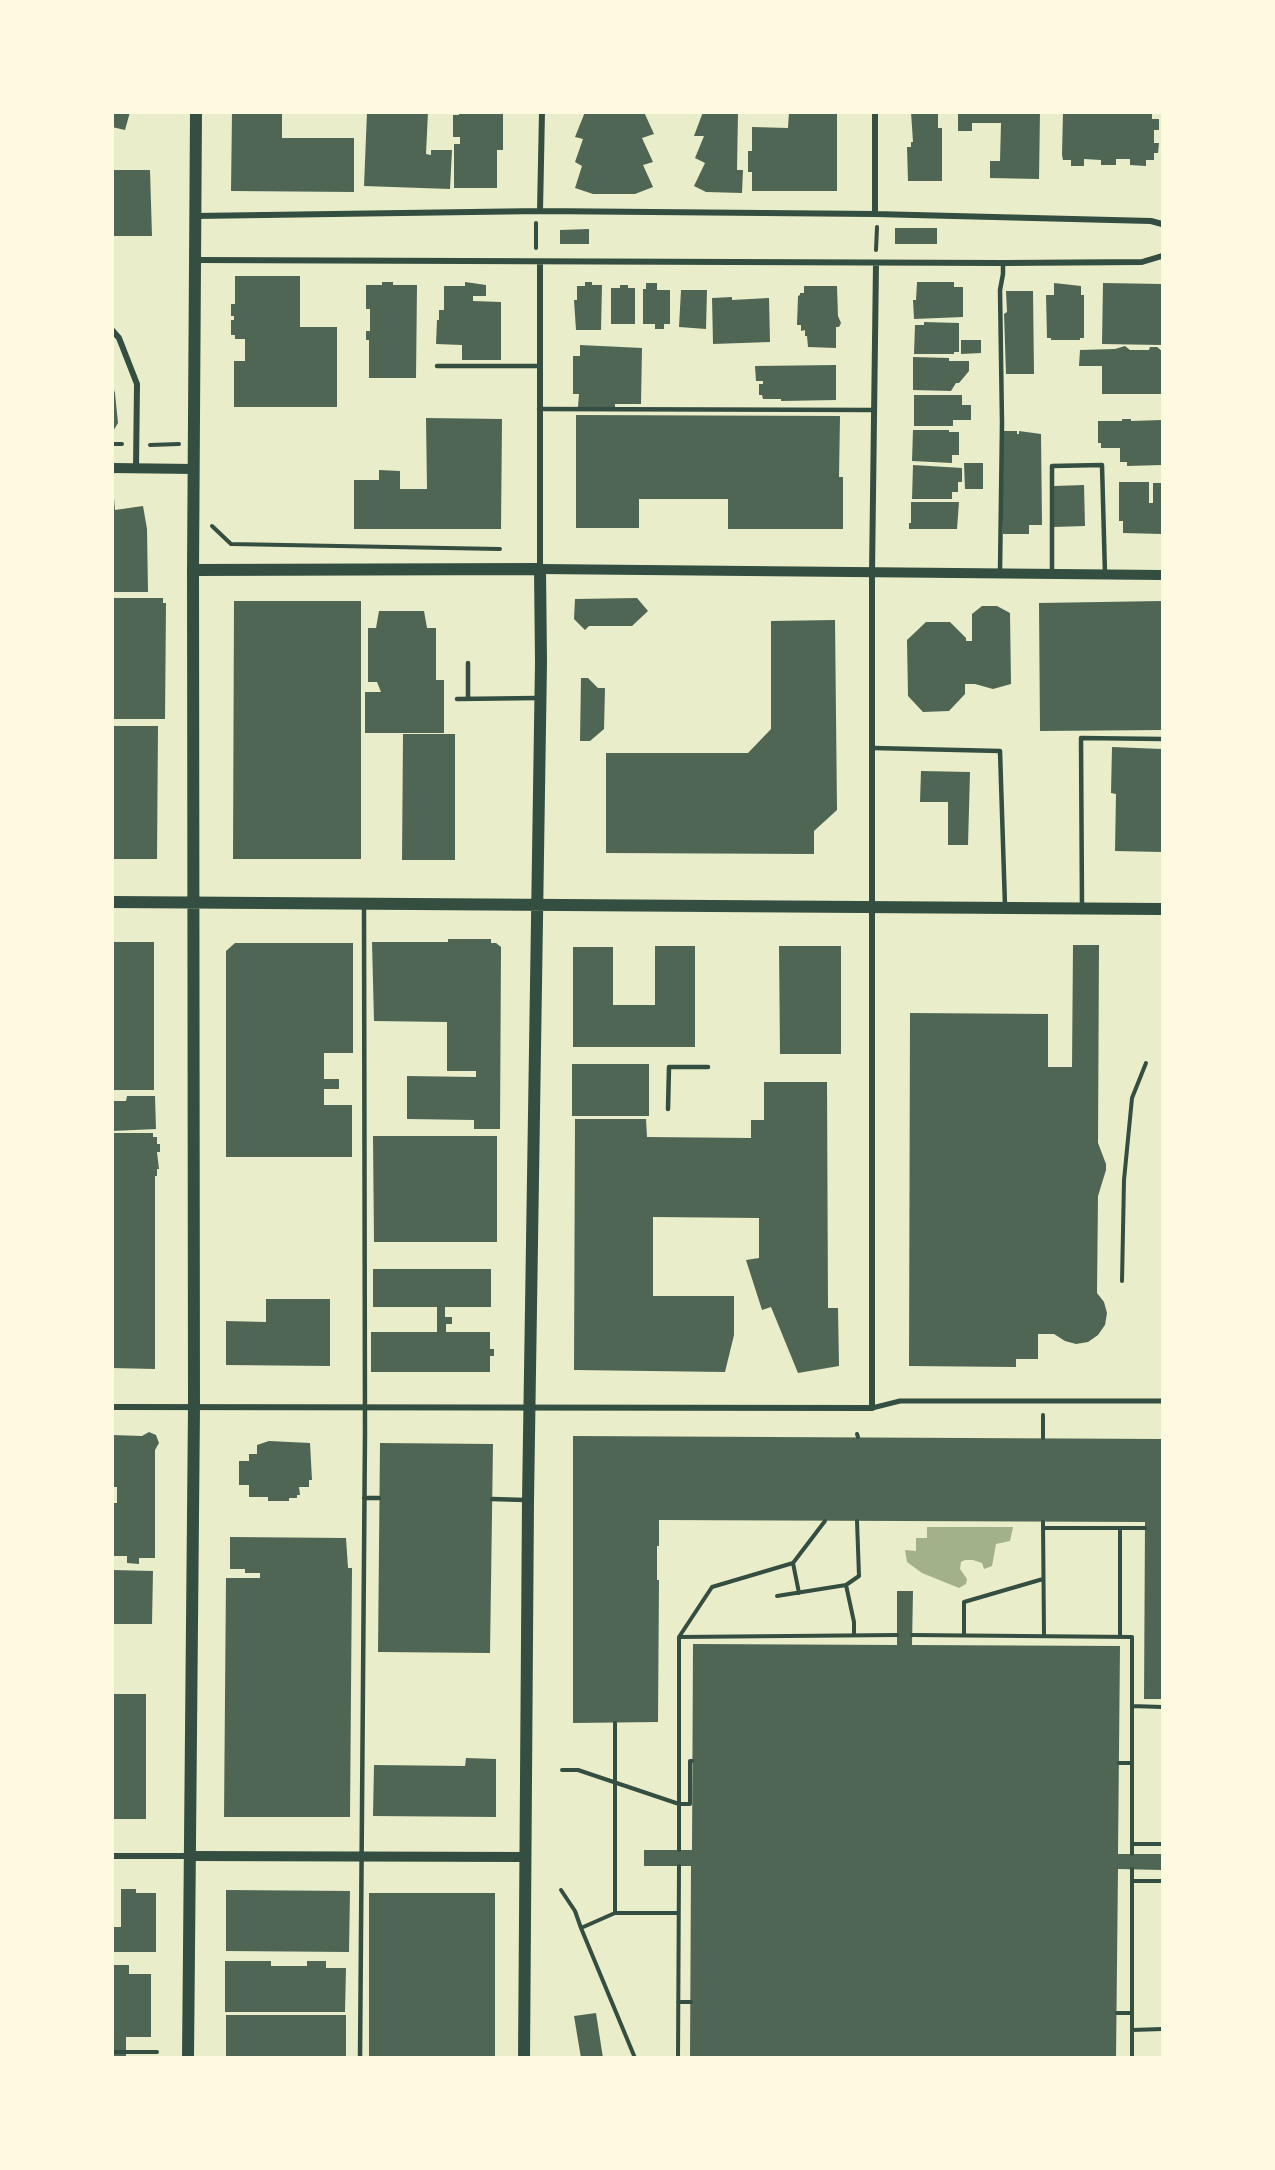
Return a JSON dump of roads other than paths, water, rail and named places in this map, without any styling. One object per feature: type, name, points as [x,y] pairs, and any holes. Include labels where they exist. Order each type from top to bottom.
[{"type":"main road","points":[[188,2058],[194,1407],[193,570],[196,112]]},
{"type":"main road","points":[[193,570],[540,570],[541,698],[528,1500],[525,2058]]},
{"type":"main road","points":[[112,902],[1162,909]]},
{"type":"street","points":[[540,211],[542,112]]},
{"type":"street","points":[[875,112],[875,214]]},
{"type":"street","points":[[195,216],[540,211],[875,214],[1151,221],[1162,224]]},
{"type":"street","points":[[196,260],[1003,263],[1142,262],[1162,256]]},
{"type":"street","points":[[540,262],[540,570],[1162,575]]},
{"type":"street","points":[[872,1408],[872,573],[876,263]]},
{"type":"street","points":[[112,330],[119,338],[137,384],[136,468]]},
{"type":"street","points":[[112,468],[194,469]]},
{"type":"street","points":[[112,1407],[872,1408],[900,1401],[1162,1401]]},
{"type":"street","points":[[112,1856],[525,1857]]},
{"type":"lane","points":[[999,573],[1002,423],[1000,290],[1003,263]]},
{"type":"lane","points":[[437,366],[540,366]]},
{"type":"lane","points":[[539,410],[874,410]]},
{"type":"lane","points":[[1052,574],[1052,466],[1102,465],[1105,574]]},
{"type":"lane","points":[[468,663],[468,699]]},
{"type":"lane","points":[[457,699],[541,698]]},
{"type":"lane","points":[[1082,909],[1081,738],[1162,739]]},
{"type":"lane","points":[[873,748],[1000,752],[1005,908]]},
{"type":"lane","points":[[360,2058],[365,1408],[364,904]]},
{"type":"lane","points":[[668,1109],[669,1067],[708,1067]]},
{"type":"lane","points":[[364,1498],[379,1498]]},
{"type":"lane","points":[[492,1499],[528,1500]]},
{"type":"lane","points":[[361,1941],[369,1941]]}]
